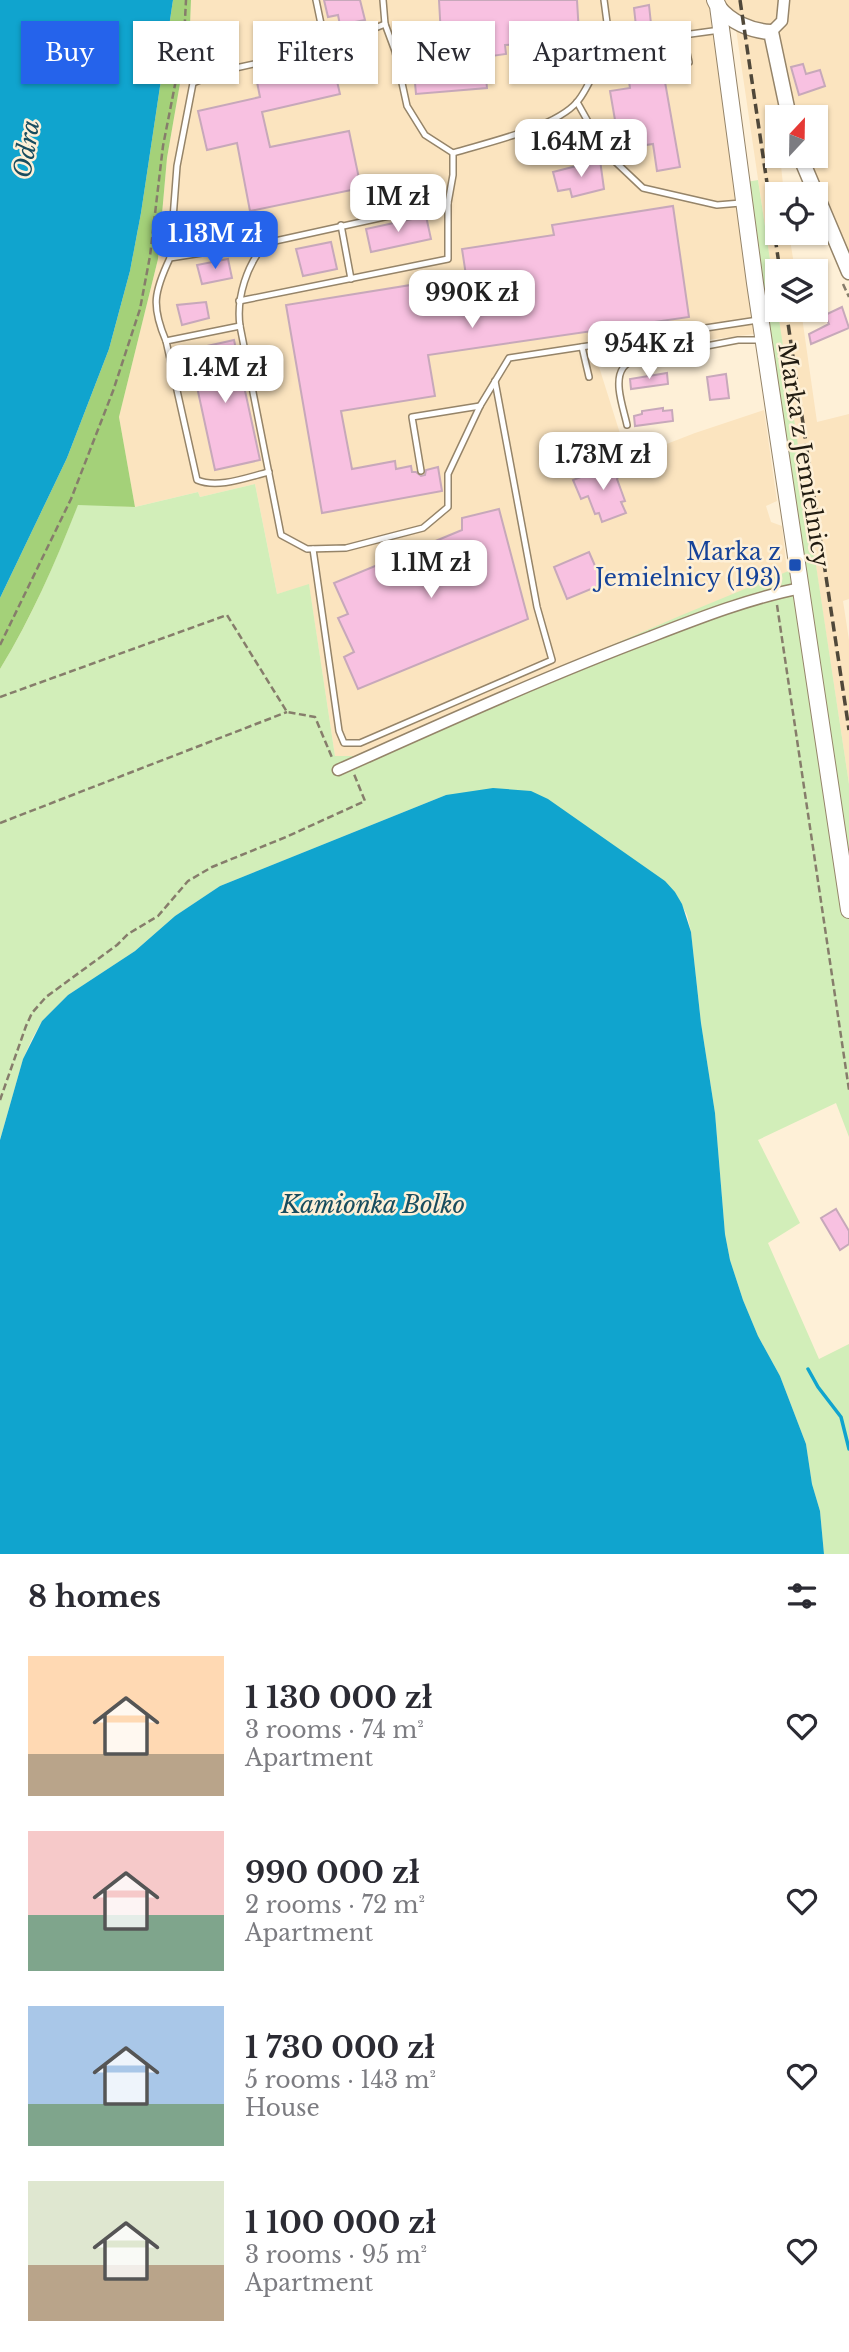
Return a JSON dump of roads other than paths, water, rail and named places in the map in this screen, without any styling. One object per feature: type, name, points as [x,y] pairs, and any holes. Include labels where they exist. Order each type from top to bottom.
[{"type":"main road","name":"Marka z Jemielnicy","points":[[716,3],[849,910]]},
{"type":"street","points":[[771,32],[782,21],[784,0]]},
{"type":"street","points":[[716,3],[734,21],[752,29],[771,32]]},
{"type":"street","points":[[771,32],[786,105]]},
{"type":"street","points":[[805,168],[849,272]]},
{"type":"street","points":[[338,771],[600,656],[681,625],[776,593],[801,588]]},
{"type":"lane","points":[[316,0],[320,21]]},
{"type":"lane","points":[[383,0],[385,24],[395,51],[407,106],[425,135],[453,153],[525,131],[561,115],[577,102],[587,84]]},
{"type":"lane","points":[[604,0],[607,21]]},
{"type":"lane","points":[[378,27],[385,24]]},
{"type":"lane","points":[[691,34],[720,30]]},
{"type":"lane","points":[[253,64],[222,71],[193,83],[177,166],[170,258],[157,286],[156,319],[166,341],[197,480],[205,484],[218,483],[269,472]]},
{"type":"lane","points":[[577,102],[606,152],[643,188],[717,205],[744,202]]},
{"type":"lane","points":[[239,300],[448,259],[447,203],[453,175],[453,153]]},
{"type":"lane","points":[[170,258],[267,243],[447,203]]},
{"type":"lane","points":[[341,225],[351,279]]},
{"type":"lane","points":[[267,243],[260,250],[239,300],[240,326],[281,535],[307,549],[346,548],[423,528],[448,507],[448,474],[480,406],[509,358],[761,320]]},
{"type":"lane","points":[[166,341],[240,326]]},
{"type":"lane","points":[[627,425],[620,385],[620,374],[626,364],[638,359],[738,340],[764,340]]},
{"type":"lane","points":[[582,346],[589,377]]},
{"type":"lane","points":[[313,549],[339,731],[344,743],[360,743],[552,660],[537,607],[495,381]]},
{"type":"lane","points":[[421,471],[412,417],[480,406]]},
{"type":"water","name":"Odra","points":[[0,0],[173,0],[170,21],[133,21],[133,84],[160,84],[130,271],[109,349],[67,458],[0,598]]},
{"type":"water","name":"Kamionka Bolko","points":[[493,788],[531,791],[548,799],[665,881],[682,904],[691,932],[715,1113],[725,1234],[730,1260],[743,1300],[758,1336],[780,1376],[806,1444],[812,1484],[820,1511],[824,1554],[0,1554],[0,1140],[23,1059],[42,1021],[68,995],[135,951],[175,916],[220,886],[446,795]]},
{"type":"waterway","points":[[808,1369],[841,1417],[849,1449]]},
{"type":"railway","points":[[740,0],[778,259]]},
{"type":"railway","points":[[788,322],[849,730]]},
{"type":"place","name":"Marka z Jemielnicy (193)","points":[[795,565]]}]
